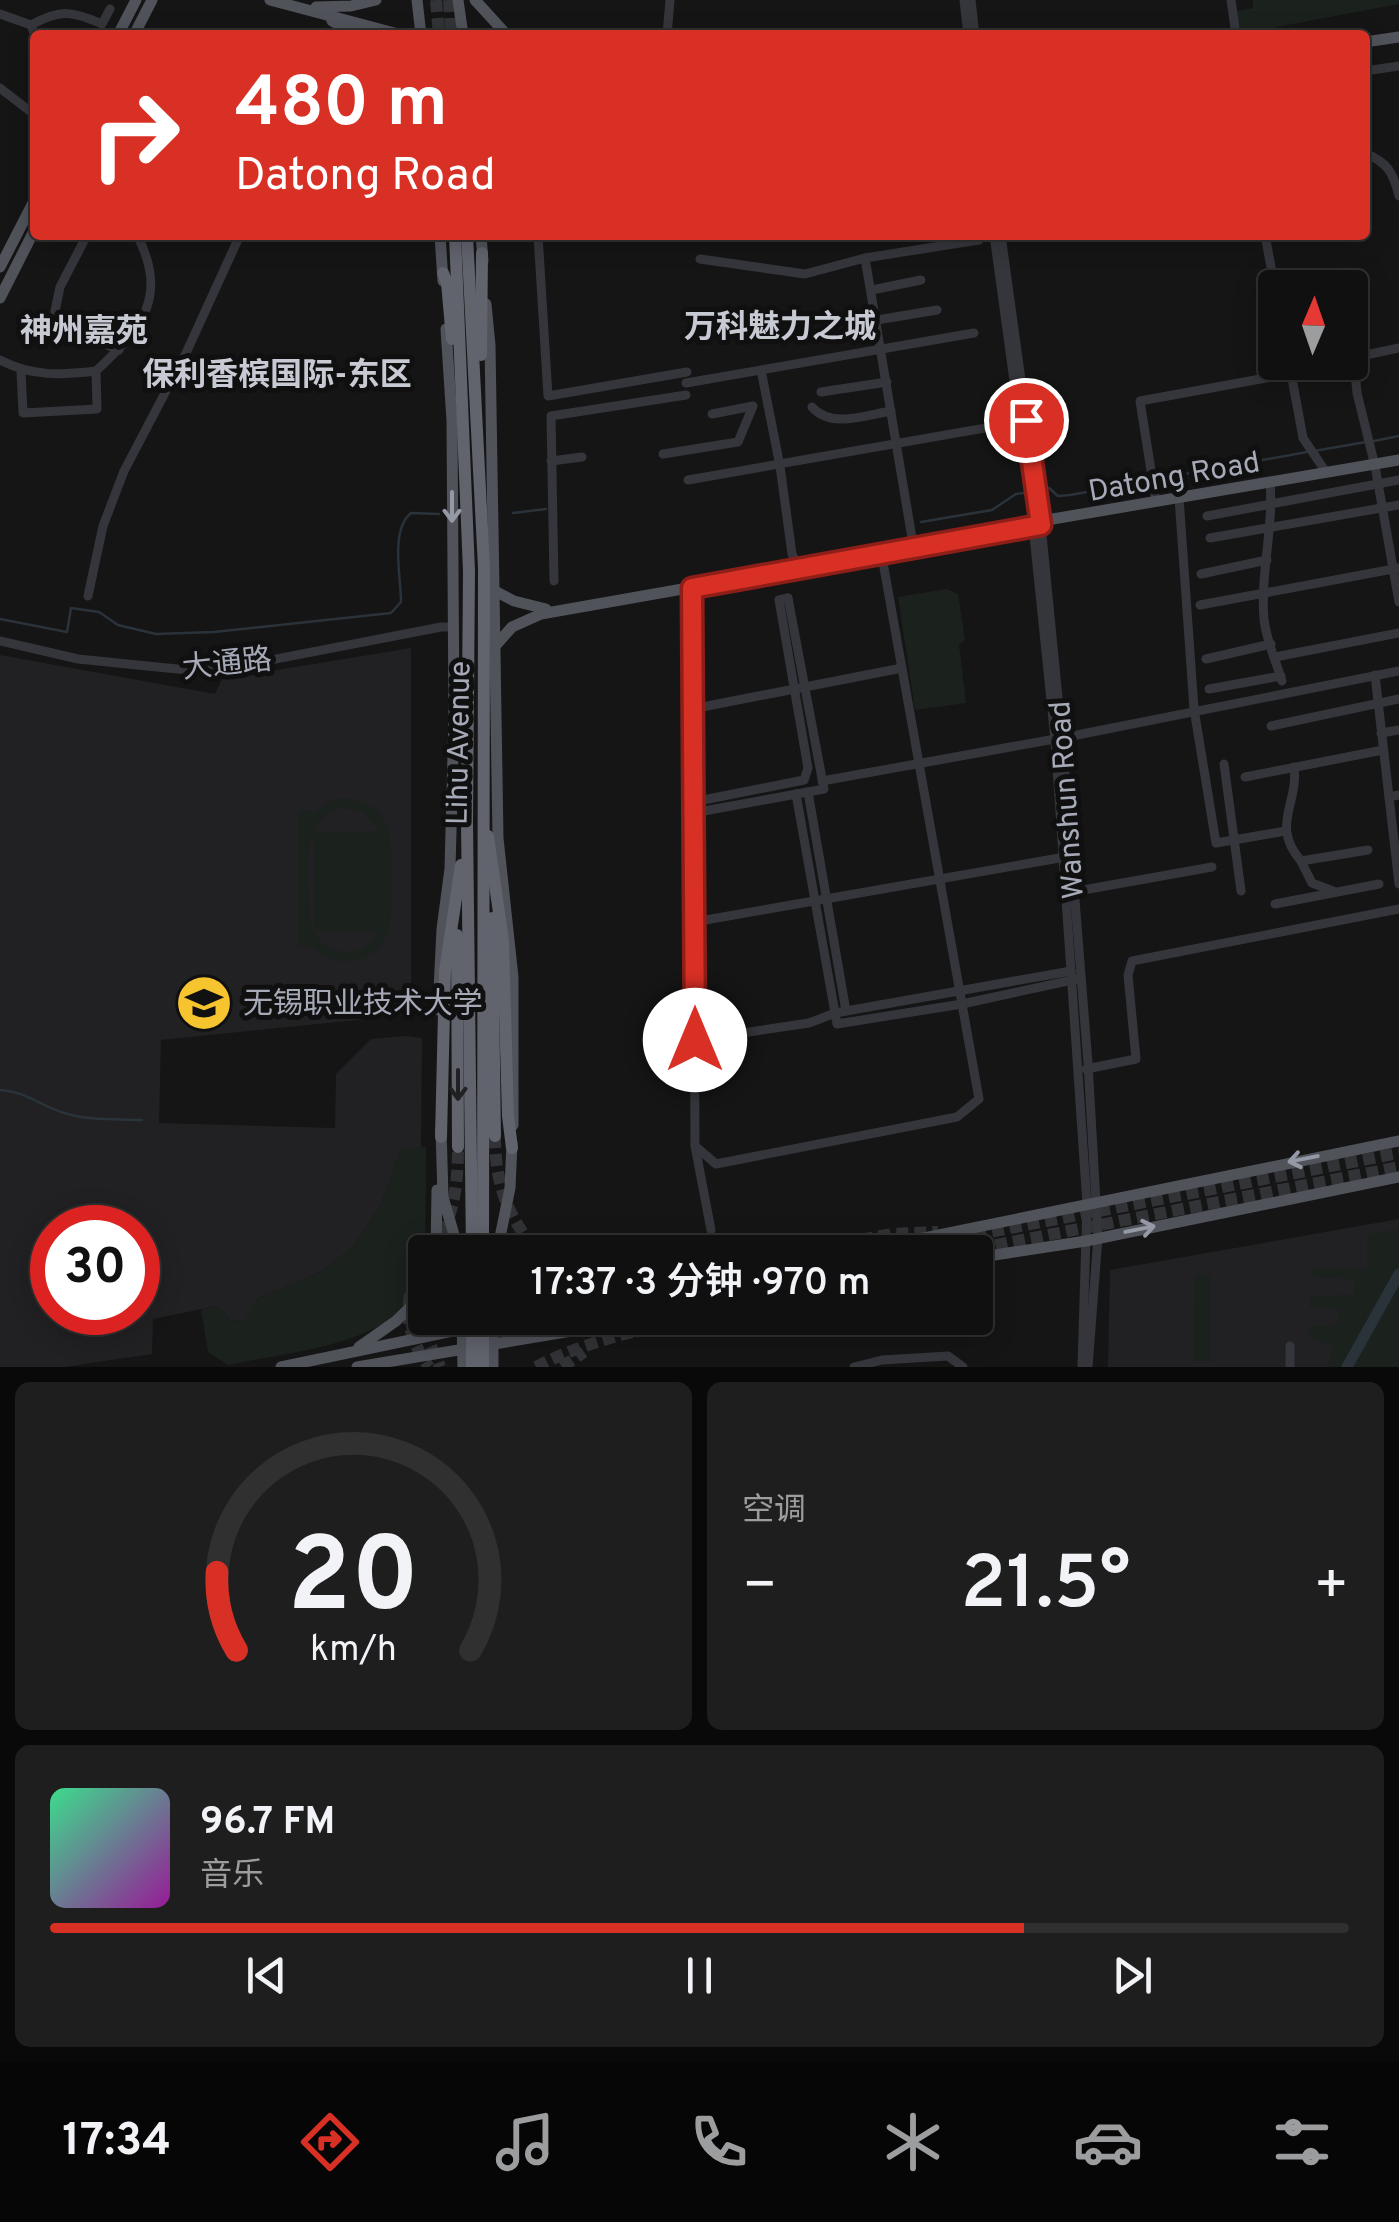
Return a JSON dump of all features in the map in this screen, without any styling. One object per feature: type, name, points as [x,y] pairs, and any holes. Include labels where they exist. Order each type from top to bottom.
[{"type":"highway","name":"Lihu Avenue","points":[[455,240],[469,571],[467,822],[483,1235]]},
{"type":"highway","name":"Lihu Avenue","points":[[467,240],[484,568],[484,795],[473,1235]]},
{"type":"highway","points":[[474,386],[481,372],[482,252]]},
{"type":"highway","points":[[442,273],[447,284],[462,407]]},
{"type":"highway","points":[[484,795],[502,941],[512,1148]]},
{"type":"highway","points":[[441,1144],[446,970],[467,822]]},
{"type":"highway","points":[[490,854],[495,1136]]},
{"type":"highway","points":[[458,1147],[459,882]]},
{"type":"highway","points":[[472,1335],[472,1367]]},
{"type":"highway","points":[[484,1367],[488,1335]]},
{"type":"main road","points":[[121,30],[136,0]]},
{"type":"main road","points":[[137,30],[152,0]]},
{"type":"main road","points":[[270,0],[392,30]]},
{"type":"main road","points":[[282,0],[385,30]]},
{"type":"main road","points":[[306,7],[351,6],[376,0]]},
{"type":"main road","points":[[417,0],[420,30]]},
{"type":"main road","points":[[458,0],[461,30]]},
{"type":"main road","points":[[474,0],[501,30]]},
{"type":"main road","points":[[306,7],[349,30]]},
{"type":"main road","points":[[1370,39],[1399,35]]},
{"type":"main road","points":[[0,267],[5,246],[30,207]]},
{"type":"main road","points":[[0,298],[30,238]]},
{"type":"main road","points":[[440,240],[452,421],[454,628],[450,869],[438,977],[443,1198],[453,1235]]},
{"type":"main road","points":[[481,240],[490,345],[498,838],[513,977],[514,1108],[510,1188],[500,1235]]},
{"type":"main road","name":"Datong Road","points":[[496,644],[512,627],[541,614],[1399,461]]},
{"type":"main road","name":"Datong Road","points":[[1270,483],[1375,465]]},
{"type":"main road","name":"Datong Road","points":[[495,591],[541,610],[1037,524],[1155,496],[1180,499]]},
{"type":"main road","points":[[937,1235],[1399,1141]]},
{"type":"main road","points":[[436,1235],[441,1144]]},
{"type":"main road","points":[[993,1255],[1399,1177]]},
{"type":"main road","points":[[354,1351],[408,1310]]},
{"type":"main road","points":[[281,1367],[418,1335]]},
{"type":"main road","points":[[462,1335],[463,1367]]},
{"type":"main road","points":[[492,1335],[493,1367]]},
{"type":"main road","points":[[357,1367],[547,1335]]},
{"type":"street","points":[[666,30],[669,0]]},
{"type":"street","points":[[967,0],[971,30]]},
{"type":"street","points":[[1230,0],[1233,30]]},
{"type":"street","points":[[30,25],[46,16],[73,11],[102,24],[110,9]]},
{"type":"street","points":[[0,14],[30,25],[32,30]]},
{"type":"street","points":[[1370,70],[1399,66]]},
{"type":"street","points":[[0,88],[30,111]]},
{"type":"street","points":[[1370,155],[1392,170],[1399,196]]},
{"type":"street","points":[[84,240],[60,287],[54,311],[55,332],[65,339],[98,340],[119,350]]},
{"type":"street","points":[[0,360],[20,371],[60,375],[96,371],[141,324],[153,292],[148,257],[140,240]]},
{"type":"street","points":[[88,596],[102,526],[124,472],[187,351],[238,240]]},
{"type":"street","points":[[538,240],[548,396],[761,370],[974,333]]},
{"type":"street","points":[[700,259],[805,274],[865,258],[979,240]]},
{"type":"street","name":"Wanshun Road","points":[[999,240],[1037,524],[1059,739],[1092,1203],[1085,1367]]},
{"type":"street","points":[[1266,240],[1272,270]]},
{"type":"street","points":[[865,258],[913,544]]},
{"type":"street","points":[[872,290],[921,280]]},
{"type":"street","points":[[877,320],[937,310]]},
{"type":"street","points":[[1368,355],[1399,348]]},
{"type":"street","points":[[761,370],[792,554],[798,565]]},
{"type":"street","points":[[20,371],[23,413],[98,409],[96,371]]},
{"type":"street","points":[[1155,496],[1140,402],[1259,380]]},
{"type":"street","points":[[1292,380],[1303,438],[1326,472]]},
{"type":"street","points":[[1356,380],[1386,536],[1396,568],[1399,602]]},
{"type":"street","points":[[821,392],[887,382]]},
{"type":"street","points":[[554,581],[551,416],[686,395]]},
{"type":"street","points":[[663,454],[738,442],[753,406],[712,414]]},
{"type":"street","points":[[812,407],[818,414],[840,420],[891,411]]},
{"type":"street","points":[[688,480],[1023,421]]},
{"type":"street","points":[[552,462],[582,457]]},
{"type":"street","points":[[1207,516],[1399,480]]},
{"type":"street","points":[[1209,689],[1282,678],[1264,623],[1270,483]]},
{"type":"street","points":[[1180,499],[1194,709],[1216,843],[1286,831]]},
{"type":"street","points":[[1210,538],[1399,504]]},
{"type":"street","points":[[1386,536],[1399,533]]},
{"type":"street","points":[[696,1146],[716,1164],[958,1117],[980,1100],[881,552]]},
{"type":"street","points":[[1201,574],[1266,560]]},
{"type":"street","points":[[1200,605],[1396,568]]},
{"type":"street","points":[[692,586],[696,1146],[711,1230]]},
{"type":"street","points":[[693,807],[804,780],[808,768],[800,690],[788,598],[779,600],[800,690],[824,789],[693,807]]},
{"type":"street","name":"大通路","points":[[0,641],[78,659],[198,671],[441,627],[454,628]]},
{"type":"street","points":[[1275,657],[1399,633]]},
{"type":"street","points":[[1206,659],[1271,644]]},
{"type":"street","points":[[692,709],[902,668]]},
{"type":"street","points":[[822,781],[1059,739],[1399,671]]},
{"type":"street","points":[[1375,675],[1385,768],[1394,796],[1399,884]]},
{"type":"street","points":[[1271,726],[1399,699]]},
{"type":"street","points":[[1381,733],[1399,730]]},
{"type":"street","points":[[1244,777],[1383,750]]},
{"type":"street","points":[[1224,764],[1241,892]]},
{"type":"street","points":[[1385,768],[1399,765]]},
{"type":"street","points":[[1294,767],[1286,831],[1292,850],[1312,883],[1335,892]]},
{"type":"street","points":[[808,792],[846,1011]]},
{"type":"street","points":[[796,794],[837,1024],[962,1004],[1074,977]]},
{"type":"street","points":[[1301,861],[1368,850]]},
{"type":"street","points":[[694,922],[1067,857]]},
{"type":"street","name":"Wanshun Road","points":[[1067,857],[1074,977]]},
{"type":"street","points":[[1072,892],[1212,867]]},
{"type":"street","points":[[1301,900],[1312,883]]},
{"type":"street","points":[[1275,904],[1379,884]]},
{"type":"street","points":[[1083,1069],[1136,1059],[1128,975],[1132,962],[1399,909]]},
{"type":"street","points":[[695,1040],[808,1023],[834,1013],[960,992],[1074,977]]},
{"type":"street","points":[[1290,1346],[1290,1367]]},
{"type":"street","points":[[854,1367],[882,1360],[948,1356],[963,1367]]},
{"type":"shaded area","points":[[1253,0],[1399,0],[1399,4],[1274,30],[1240,30],[1237,11],[1253,8]]},
{"type":"shaded area","points":[[947,589],[958,594],[965,640],[959,644],[966,703],[915,710],[898,597]]},
{"type":"shaded area","name":"无锡职业技术大学","points":[[411,648],[411,991],[406,1015],[161,1040],[159,1123],[335,1128],[336,1074],[371,1039],[406,1036],[422,1038],[421,1147],[402,1147],[381,1205],[353,1247],[321,1272],[257,1299],[246,1320],[231,1321],[217,1306],[160,1318],[160,1205],[30,1205],[30,1335],[153,1335],[152,1354],[64,1367],[0,1367],[0,655],[215,694],[222,679]]},
{"type":"shaded area","points":[[342,798],[372,807],[386,824],[389,836],[389,926],[373,952],[354,961],[331,959],[311,946],[299,947],[299,810],[311,810],[312,814]],"holes":[[[339,808],[362,811],[379,831],[315,831]],[[314,833],[314,930],[378,931],[365,948],[346,952],[329,948],[316,936],[312,927],[310,917],[308,871]]]},
{"type":"shaded area","points":[[402,1147],[426,1147],[425,1235],[408,1235],[406,1307],[361,1335],[308,1350],[228,1365],[208,1352],[201,1310],[218,1306],[231,1321],[245,1320],[257,1299],[321,1272],[353,1247],[381,1205]]},
{"type":"shaded area","points":[[1399,1219],[1399,1367],[1108,1367],[1110,1270]]},
{"type":"shaded area","points":[[1399,1229],[1399,1367],[1329,1367],[1332,1346],[1310,1337],[1308,1327],[1338,1325],[1340,1309],[1309,1307],[1309,1296],[1354,1295],[1355,1279],[1311,1277],[1311,1268],[1367,1269],[1367,1235]]},
{"type":"shaded area","points":[[1195,1275],[1210,1275],[1210,1361],[1194,1361]]},
{"type":"waterway","points":[[1374,441],[1399,436]]},
{"type":"waterway","points":[[1314,451],[1366,442]]},
{"type":"waterway","points":[[1157,479],[1307,452]]},
{"type":"waterway","points":[[1042,489],[1049,488],[1058,496],[1149,481]]},
{"type":"waterway","points":[[921,522],[992,510],[1024,493]]},
{"type":"waterway","points":[[513,513],[546,509]]},
{"type":"waterway","points":[[0,619],[67,632],[71,608],[99,612],[118,625],[156,634],[214,632],[391,613],[401,602],[399,542],[405,521],[411,513],[439,514]]},
{"type":"waterway","points":[[1,1090],[71,1115],[142,1120]]},
{"type":"waterway","points":[[1347,1367],[1399,1274]]},
{"type":"tunnel","points":[[436,0],[439,30]]},
{"type":"tunnel","points":[[449,0],[451,30]]},
{"type":"tunnel","points":[[495,1136],[500,1184],[525,1235]]},
{"type":"tunnel","points":[[441,1235],[453,1200],[458,1147]]},
{"type":"tunnel","points":[[974,1235],[1399,1153]]},
{"type":"tunnel","points":[[993,1246],[1399,1167]]},
{"type":"tunnel","points":[[887,1235],[938,1232]]},
{"type":"tunnel","points":[[412,1335],[429,1367]]},
{"type":"tunnel","points":[[426,1335],[440,1367]]},
{"type":"tunnel","points":[[536,1367],[621,1335]]},
{"type":"tunnel","points":[[562,1367],[584,1352]]},
{"type":"place","name":"无锡职业技术大学","points":[[204,1003]]},
{"type":"district","name":"万科魅力之城","points":[[780,326]]},
{"type":"district","name":"神州嘉苑","points":[[84,330]]},
{"type":"district","name":"保利香槟国际-东区","points":[[277,374]]},
{"type":"route","points":[[695,1040],[692,588],[1041,525],[1026,420]]}]
